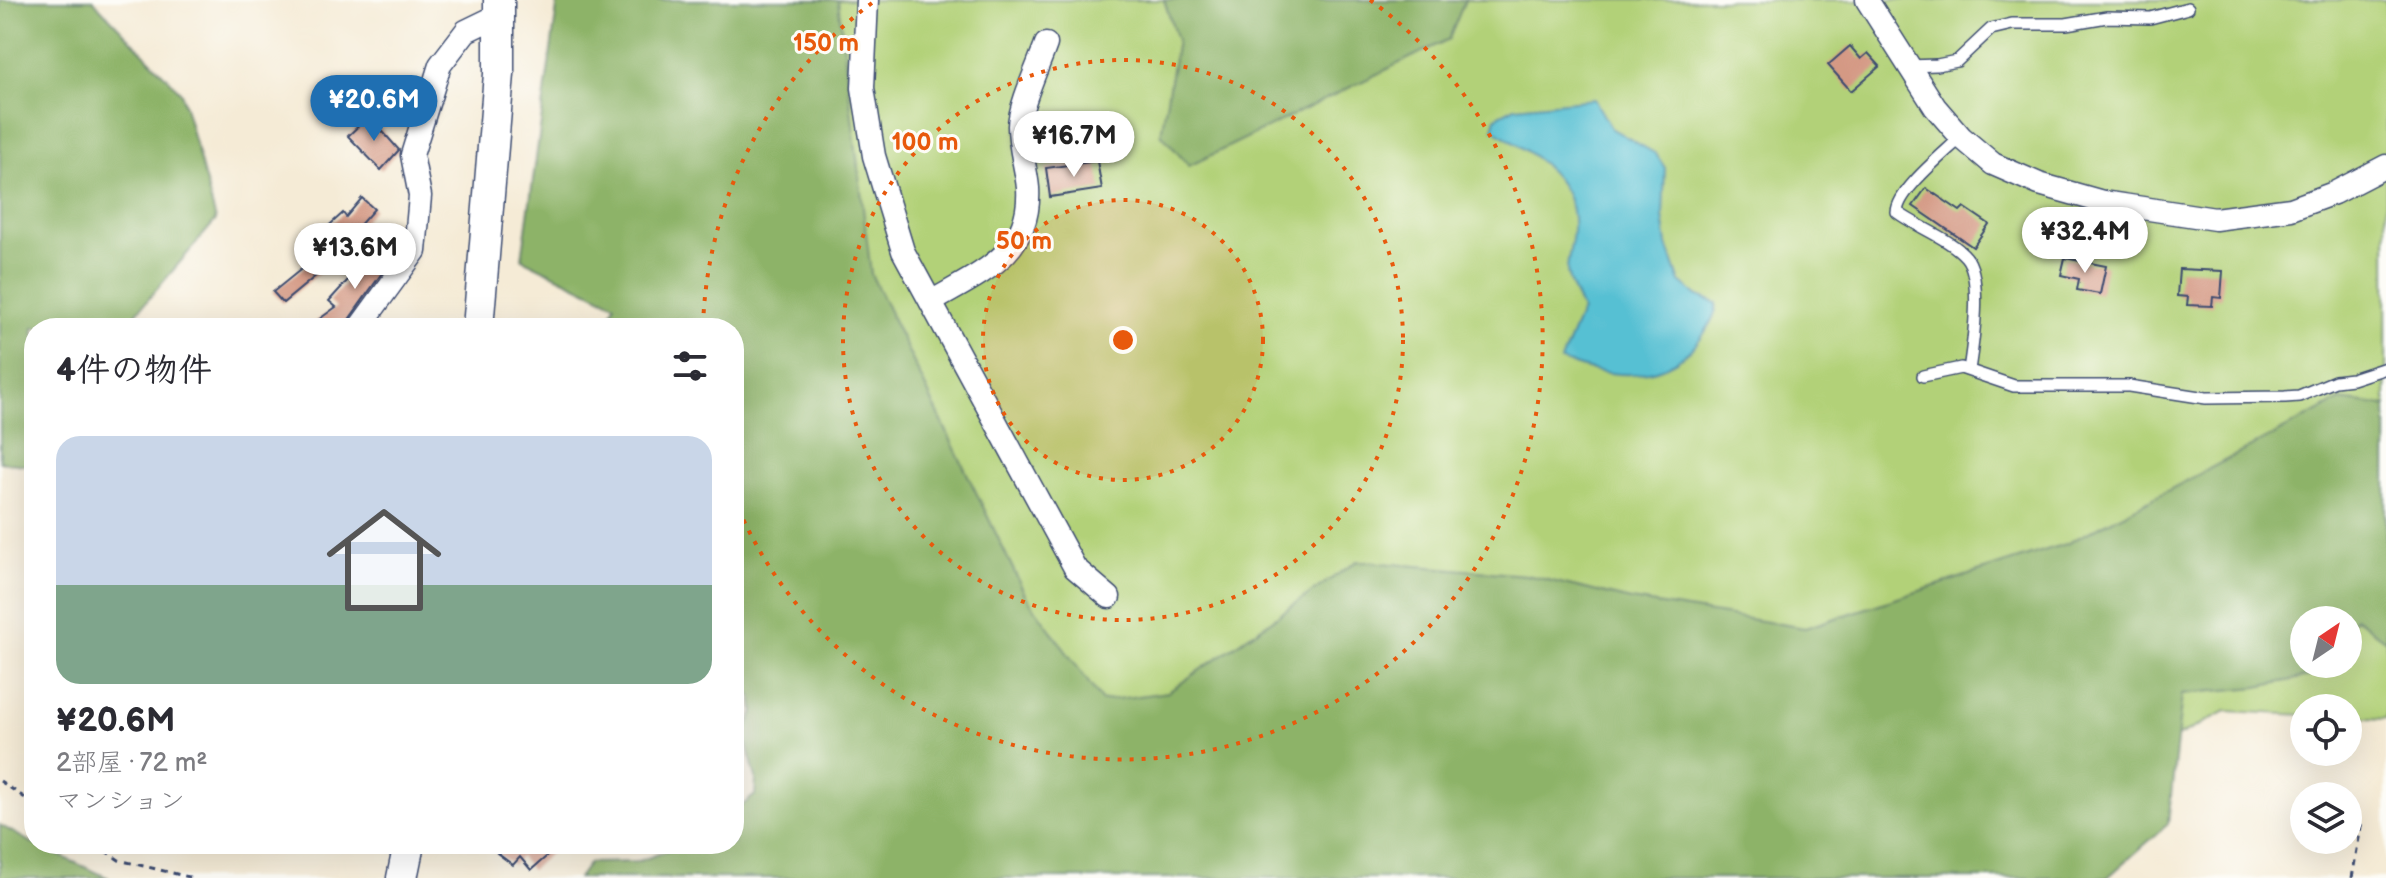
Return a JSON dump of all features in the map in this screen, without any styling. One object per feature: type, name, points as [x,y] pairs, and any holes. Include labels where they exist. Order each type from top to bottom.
[{"type":"street","points":[[867,0],[863,88],[874,156],[903,251],[1075,568],[1109,597]]},
{"type":"street","points":[[1867,0],[1935,107],[1961,137],[1993,164],[2039,184],[2103,202],[2215,219],[2291,209],[2334,193],[2386,166]]},
{"type":"street","points":[[366,318],[415,251],[420,196],[412,155],[440,65],[466,31],[499,8]]},
{"type":"street","points":[[479,318],[499,74],[499,8]]},
{"type":"street","points":[[931,302],[994,265],[1017,240],[1027,217],[1028,187],[1018,124],[1046,44]]},
{"type":"street","points":[[402,878],[407,854]]},
{"type":"lane","points":[[1908,66],[1957,61],[1991,29],[2012,24],[2066,24],[2107,17],[2150,18],[2188,8]]},
{"type":"lane","points":[[1961,137],[1905,193],[1897,205],[1897,212],[1957,250],[1970,263],[1976,319],[1969,370]]},
{"type":"lane","points":[[1923,376],[1954,369],[1969,370],[2014,386],[2129,386],[2206,398],[2299,396],[2335,381],[2386,368]]},
{"type":"path","points":[[0,781],[24,797]]},
{"type":"path","points":[[110,854],[119,860],[193,878]]},
{"type":"path","points":[[2352,878],[2356,854]]},
{"type":"green space","points":[[0,0],[93,0],[181,92],[216,220],[133,318],[24,318],[24,465],[0,462]]},
{"type":"green space","points":[[558,0],[838,0],[871,274],[1026,596],[1102,701],[1168,692],[1357,561],[1527,575],[1631,600],[1805,628],[2068,543],[2340,400],[2386,406],[2386,640],[2362,623],[2362,606],[2290,606],[2290,678],[2302,678],[2258,687],[2182,694],[2168,824],[2107,878],[578,878],[589,863],[636,862],[659,854],[744,854],[744,804],[755,795],[756,778],[744,734],[754,712],[752,696],[744,691],[744,318],[610,318],[615,304],[522,259]]},
{"type":"green space","points":[[616,0],[2386,0],[2386,719],[2362,718],[2362,694],[2290,694],[2290,714],[2226,711],[2120,767],[1737,878],[1045,781],[744,343],[744,318],[730,318]]},
{"type":"green space","points":[[1164,0],[1465,0],[1449,39],[1189,166],[1161,134],[1177,40]]},
{"type":"green space","points":[[0,825],[24,838],[24,854],[56,854],[109,878],[0,878]]},
{"type":"water","points":[[1594,99],[1611,128],[1656,154],[1665,168],[1663,216],[1667,245],[1680,282],[1698,296],[1717,303],[1710,324],[1688,352],[1673,363],[1638,374],[1600,372],[1561,361],[1582,310],[1567,274],[1573,231],[1568,196],[1536,158],[1493,129],[1496,117],[1515,107]]},
{"type":"building","points":[[1850,46],[1861,59],[1868,53],[1880,66],[1851,91],[1828,65]]},
{"type":"building","points":[[369,116],[399,150],[381,170],[348,136]]},
{"type":"building","points":[[1097,161],[1102,189],[1050,197],[1046,168]]},
{"type":"building","points":[[1926,188],[1960,211],[1964,207],[1989,224],[1973,247],[1913,206]]},
{"type":"building","points":[[362,198],[374,209],[357,228],[364,236],[283,303],[273,292],[315,258],[309,252],[316,245],[312,241],[343,213],[346,217]]},
{"type":"building","points":[[383,246],[394,256],[350,318],[321,318],[336,307],[329,301],[376,249],[378,252]]},
{"type":"building","points":[[2065,258],[2106,266],[2100,294],[2077,290],[2079,279],[2061,275]]},
{"type":"building","points":[[2179,269],[2223,271],[2221,298],[2213,297],[2212,306],[2187,305],[2188,297],[2177,296]]},
{"type":"building","points":[[498,854],[549,854],[531,870],[520,857],[513,865]]}]
